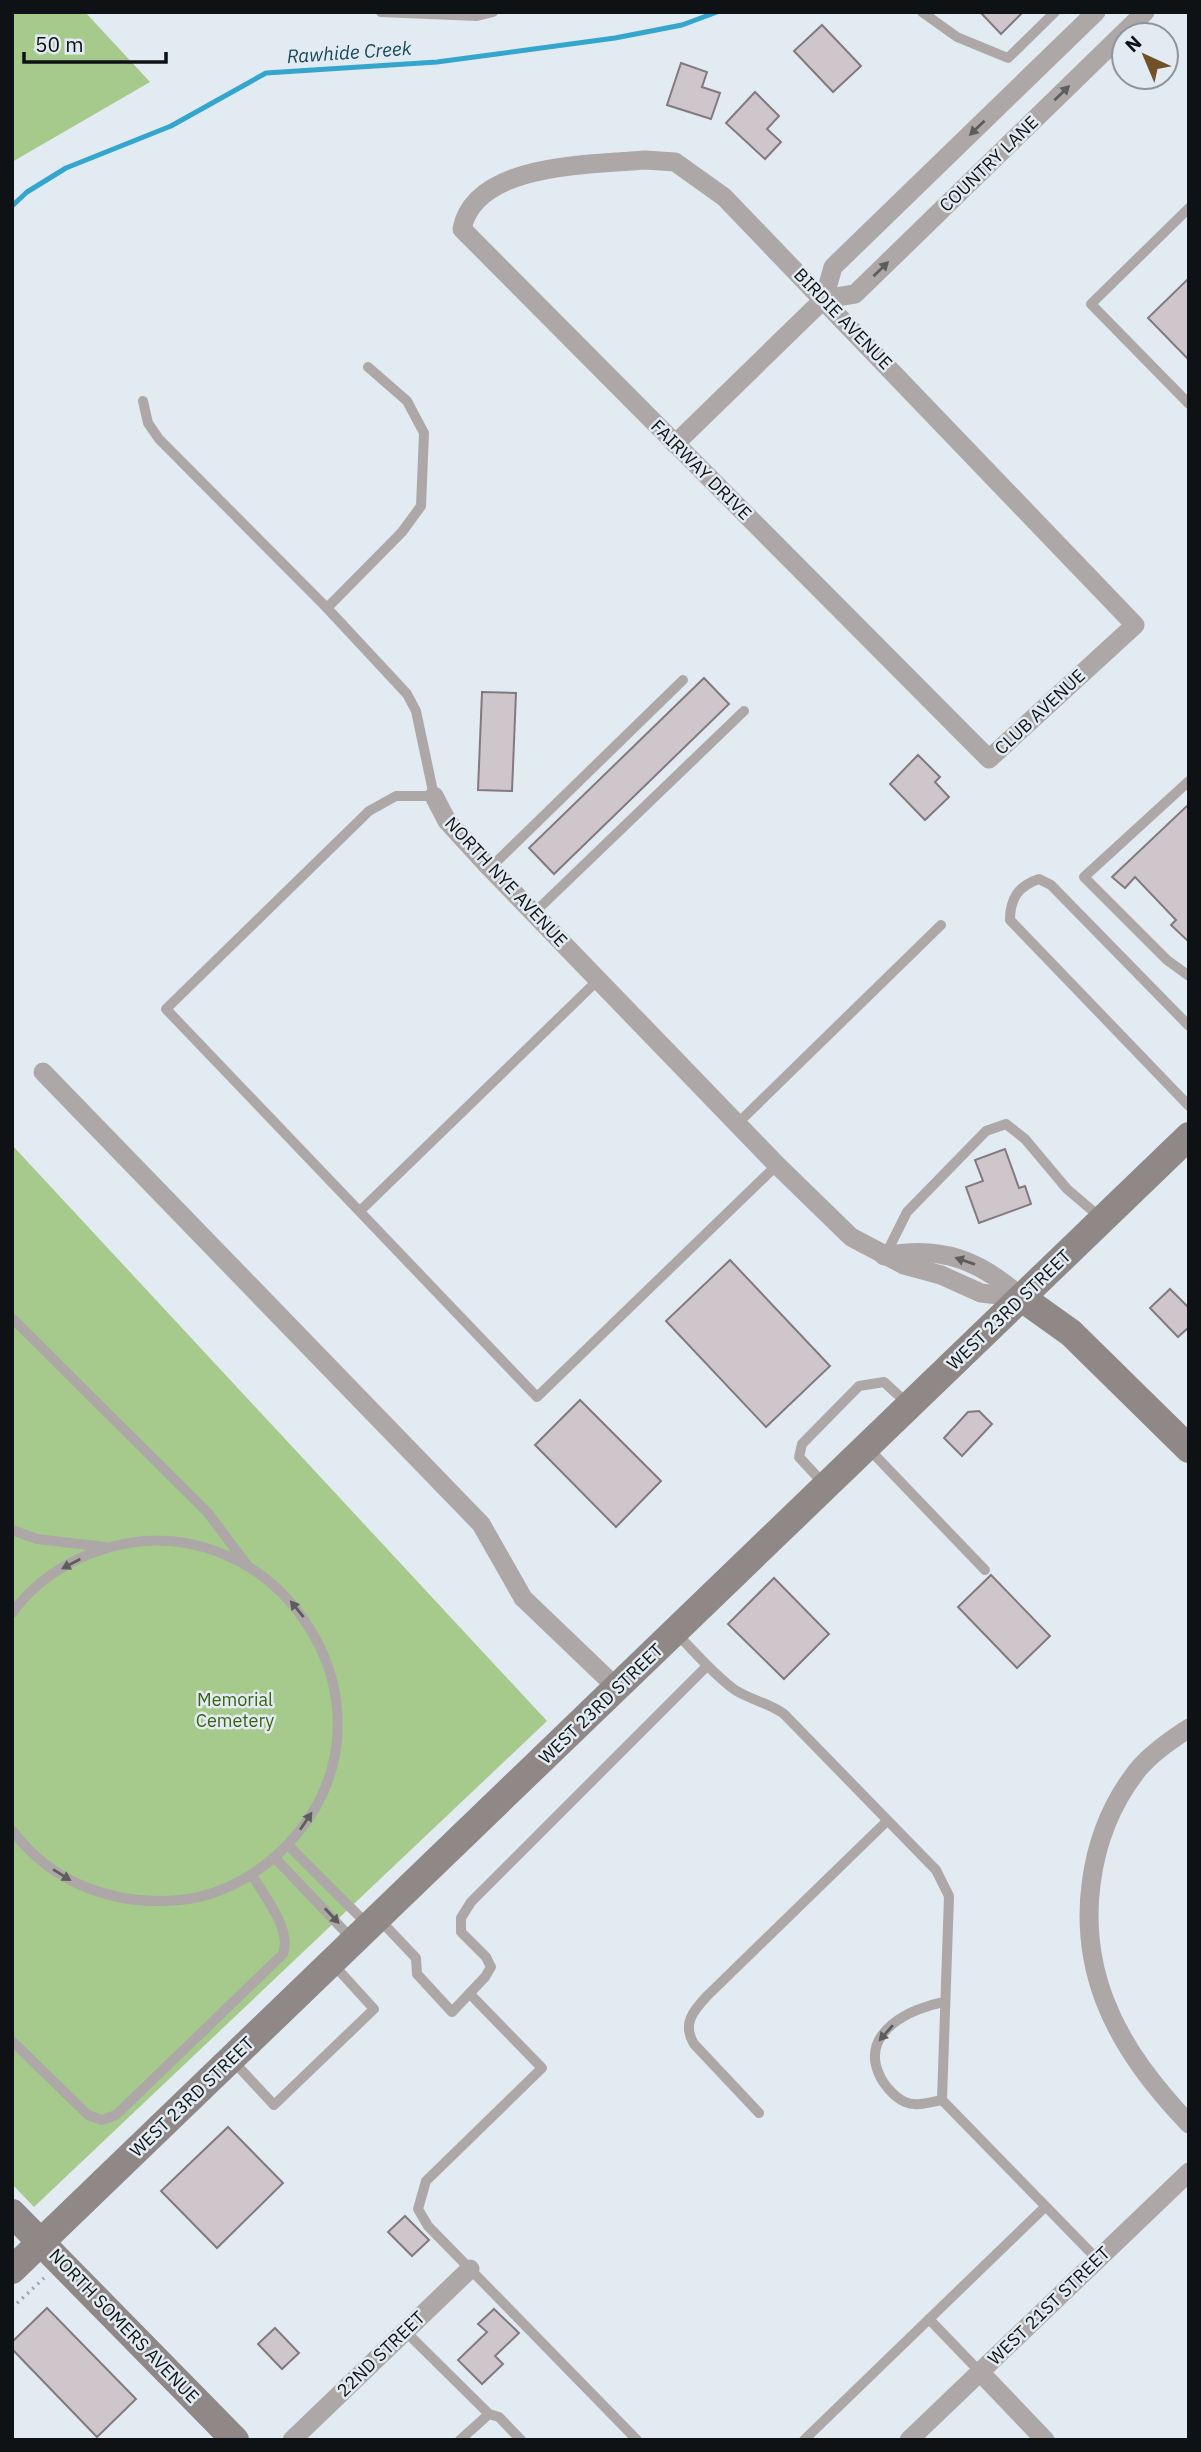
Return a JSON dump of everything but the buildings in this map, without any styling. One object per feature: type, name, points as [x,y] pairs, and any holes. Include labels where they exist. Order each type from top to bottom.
[{"type":"main road","name":"WEST 23RD STREET","points":[[12,2270],[1189,1136]]},
{"type":"main road","points":[[1021,1298],[1080,1341],[1189,1449]]},
{"type":"main road","name":"NORTH SOMERS AVENUE","points":[[12,2213],[235,2440]]},
{"type":"street","name":"COUNTRY LANE","points":[[675,444],[824,299],[833,267],[1096,12]]},
{"type":"street","name":"COUNTRY LANE","points":[[824,299],[855,294],[1145,12]]},
{"type":"street","name":"BIRDIE AVENUE","points":[[463,222],[474,201],[516,177],[572,165],[675,162],[724,197],[1135,625],[1105,653]]},
{"type":"street","name":"FAIRWAY DRIVE","points":[[463,222],[462,229],[947,717]]},
{"type":"street","name":"CLUB AVENUE","points":[[947,717],[989,759],[1105,653]]},
{"type":"street","name":"NORTH NYE AVENUE","points":[[434,796],[447,821],[490,868],[777,1165],[851,1237],[884,1256]]},
{"type":"street","points":[[43,1072],[481,1524],[523,1598],[617,1688]]},
{"type":"street","points":[[884,1256],[922,1252],[954,1257],[989,1271],[1021,1298]]},
{"type":"street","points":[[1189,1728],[1163,1746],[1137,1770],[1114,1803],[1097,1846],[1090,1925],[1094,1962],[1110,2011],[1146,2076],[1189,2124]]},
{"type":"street","name":"WEST 21ST STREET","points":[[909,2440],[1189,2172]]},
{"type":"street","name":"22ND STREET","points":[[299,2437],[470,2269]]},
{"type":"street","points":[[980,2372],[1045,2440]]},
{"type":"lane","points":[[381,12],[477,16],[493,12]]},
{"type":"lane","points":[[922,12],[957,37],[1008,58],[1055,12]]},
{"type":"lane","points":[[1189,208],[1091,304],[1189,404]]},
{"type":"lane","points":[[327,608],[402,532],[421,506],[424,433],[407,401],[368,367]]},
{"type":"lane","name":"NORTH NYE AVENUE","points":[[143,401],[148,423],[159,439],[327,608],[407,694],[416,711],[434,796]]},
{"type":"lane","points":[[490,868],[683,680]]},
{"type":"lane","points":[[534,913],[744,711]]},
{"type":"lane","points":[[1189,781],[1084,877],[1167,960],[1189,976]]},
{"type":"lane","points":[[434,796],[396,796],[369,811],[166,1009],[537,1397],[777,1165]]},
{"type":"lane","points":[[1189,1026],[1051,885],[1039,879],[1023,885],[1010,905],[1010,920],[1189,1106]]},
{"type":"lane","points":[[737,1124],[941,925]]},
{"type":"lane","points":[[360,1210],[598,980]]},
{"type":"lane","points":[[884,1256],[907,1212],[986,1131],[1006,1124],[1025,1139],[1067,1189],[1102,1219]]},
{"type":"lane","points":[[12,1318],[208,1513],[247,1565]]},
{"type":"lane","points":[[826,1486],[799,1457],[802,1444],[859,1386],[884,1382],[909,1406]]},
{"type":"lane","points":[[867,1447],[985,1570]]},
{"type":"lane","points":[[12,1530],[37,1539],[109,1547],[155,1541],[180,1542],[224,1553],[247,1565],[277,1587],[300,1611],[324,1653],[335,1694],[337,1731],[331,1768],[314,1809],[288,1845],[252,1875],[215,1892],[187,1899],[129,1900],[94,1892],[66,1879],[40,1861],[12,1830]]},
{"type":"lane","points":[[12,1614],[32,1591],[52,1574],[109,1547]]},
{"type":"lane","points":[[675,1632],[707,1666],[733,1688],[748,1697],[770,1704],[784,1714],[936,1870],[948,1896],[942,2100],[1098,2260]]},
{"type":"lane","points":[[275,1857],[367,1928],[416,1958],[417,1975],[452,2012],[471,1994],[491,1966],[461,1931],[461,1918],[471,1902],[707,1666]]},
{"type":"lane","points":[[759,2113],[694,2044],[688,2024],[707,1996],[887,1821]]},
{"type":"lane","points":[[288,1845],[367,1928]]},
{"type":"lane","points":[[12,2041],[88,2115],[102,2120],[116,2115],[283,1954],[286,1945],[284,1933],[252,1875]]},
{"type":"lane","points":[[231,2059],[274,2105],[374,2008],[332,1963]]},
{"type":"lane","points":[[471,1994],[542,2067],[426,2181],[419,2196],[418,2209],[428,2226],[637,2440]]},
{"type":"lane","points":[[942,2100],[920,2104],[905,2102],[882,2081],[873,2050],[881,2036],[905,2013],[944,2002]]},
{"type":"lane","points":[[804,2440],[1045,2207]]},
{"type":"lane","points":[[929,2319],[980,2372]]},
{"type":"lane","points":[[405,2331],[489,2414],[499,2417],[521,2440]]},
{"type":"lane","points":[[460,2440],[489,2414]]},
{"type":"path","points":[[12,2308],[41,2281]]},
{"type":"green space","points":[[12,12],[85,12],[150,82],[12,162]]},
{"type":"green space","name":"Memorial Cemetery","points":[[12,1145],[547,1721],[34,2207],[12,2184]]},
{"type":"waterway","name":"Rawhide Creek","points":[[12,206],[27,192],[66,168],[171,126],[266,73],[437,62],[615,38],[682,25],[717,12]]}]
